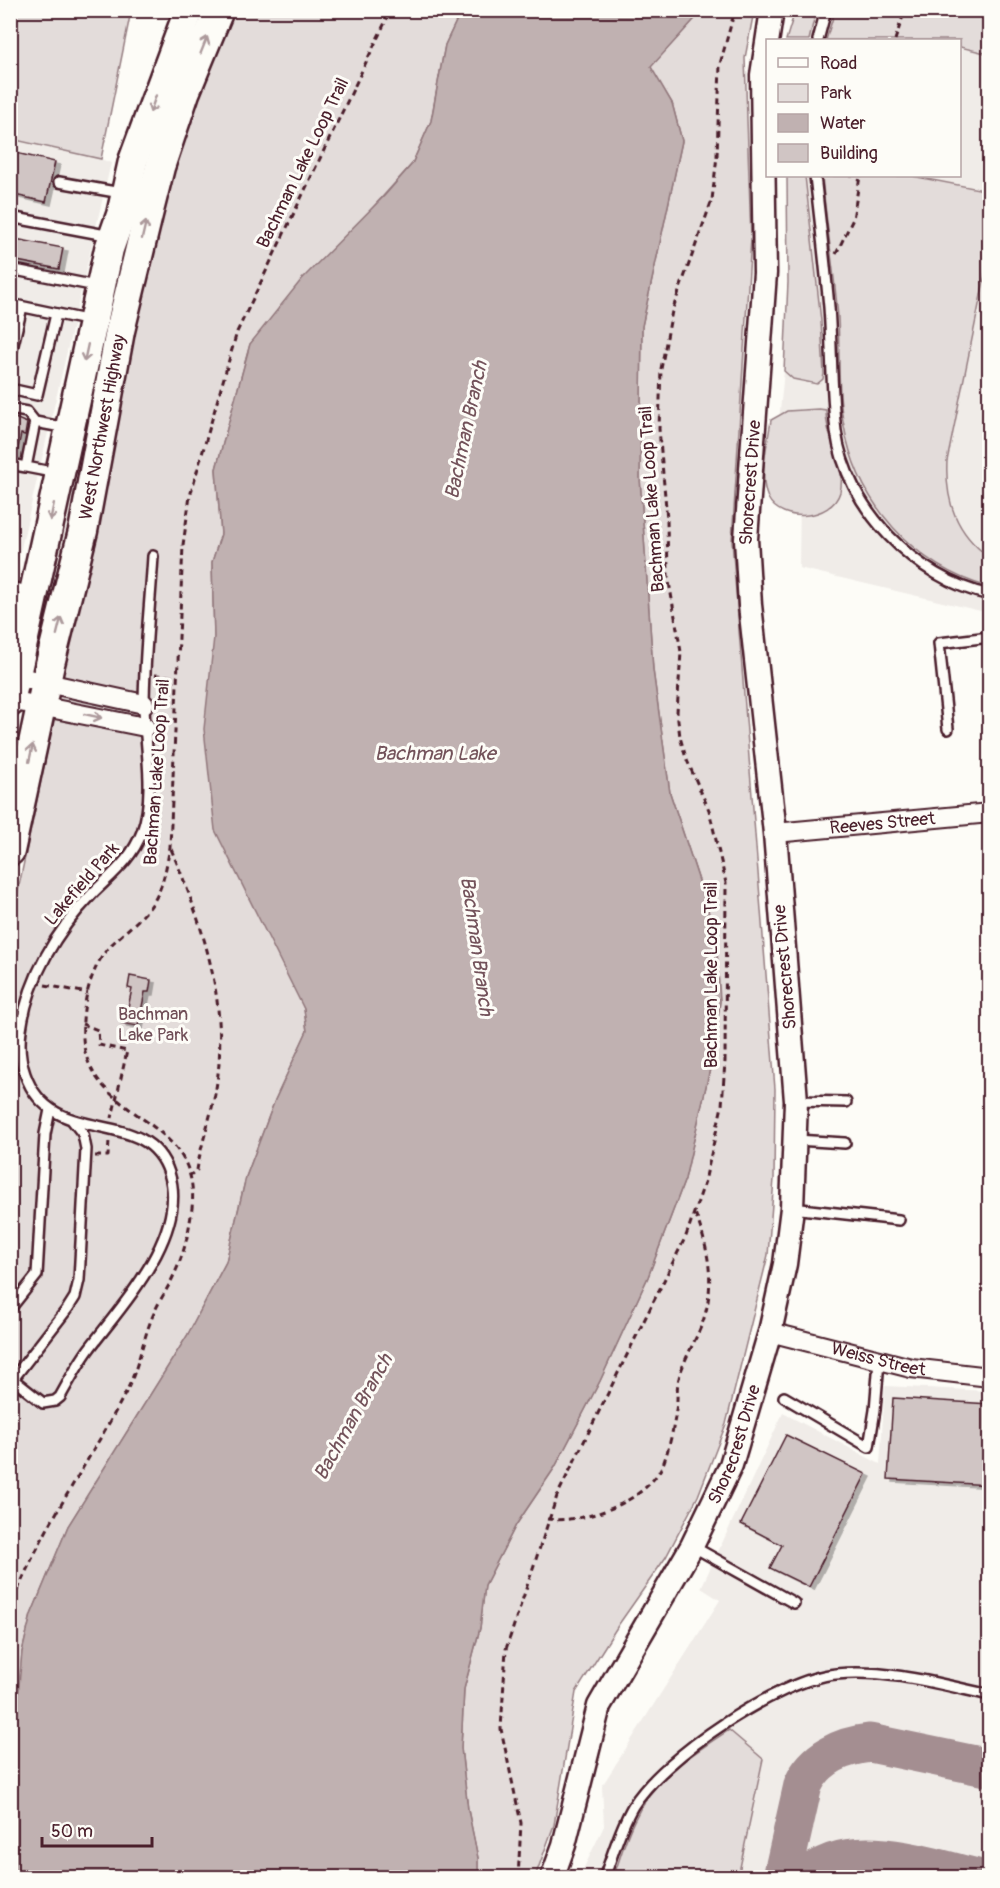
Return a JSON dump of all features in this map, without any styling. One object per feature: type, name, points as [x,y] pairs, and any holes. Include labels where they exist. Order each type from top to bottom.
[{"type":"main road","name":"West Northwest Highway","points":[[12,691],[22,590],[60,474],[111,243],[133,161],[159,85],[189,10]]},
{"type":"main road","name":"West Northwest Highway","points":[[10,851],[43,694],[83,531],[120,332],[160,167],[185,93],[219,10]]},
{"type":"main road","points":[[111,243],[119,257],[123,286],[120,332]]},
{"type":"main road","points":[[70,428],[77,436],[82,462],[72,514],[83,531]]},
{"type":"street","name":"Shorecrest Drive","points":[[768,39],[772,10]]},
{"type":"street","name":"Shorecrest Drive","points":[[552,1878],[564,1845],[599,1706],[692,1546],[731,1465],[770,1332],[784,1264],[792,1208],[796,1101],[775,833],[750,606],[746,538],[765,273],[762,75],[766,49]]},
{"type":"street","points":[[12,691],[144,704]]},
{"type":"street","points":[[43,694],[145,728]]},
{"type":"street","name":"Reeves Street","points":[[775,833],[990,813]]},
{"type":"street","name":"Weiss Street","points":[[770,1332],[921,1370],[990,1377]]},
{"type":"lane","points":[[818,39],[826,10]]},
{"type":"lane","points":[[815,177],[825,274],[836,432],[852,481],[880,526],[903,550],[950,581],[990,595]]},
{"type":"lane","points":[[59,182],[126,194]]},
{"type":"lane","points":[[10,217],[111,243]]},
{"type":"lane","points":[[10,269],[100,286]]},
{"type":"lane","points":[[10,304],[93,322]]},
{"type":"lane","points":[[10,357],[22,307]]},
{"type":"lane","points":[[10,389],[37,395],[56,314]]},
{"type":"lane","points":[[10,409],[27,412],[35,422],[70,428]]},
{"type":"lane","points":[[27,467],[35,422]]},
{"type":"lane","points":[[20,439],[32,441]]},
{"type":"lane","points":[[10,464],[60,474]]},
{"type":"lane","name":"Lakefield Park","points":[[12,1378],[43,1403],[60,1396],[86,1352],[149,1271],[172,1203],[171,1179],[163,1157],[156,1149],[130,1134],[72,1120],[50,1110],[40,1101],[28,1083],[20,1048],[21,1028],[34,982],[46,955],[65,925],[130,855],[142,831],[148,790],[144,704],[153,556]]},
{"type":"lane","points":[[948,729],[939,643],[990,637]]},
{"type":"lane","points":[[796,1101],[846,1102]]},
{"type":"lane","points":[[10,1309],[37,1275],[45,1134],[50,1110]]},
{"type":"lane","points":[[12,1378],[75,1297],[79,1280],[85,1155],[83,1134],[72,1120]]},
{"type":"lane","points":[[796,1140],[845,1143]]},
{"type":"lane","points":[[792,1208],[899,1220]]},
{"type":"lane","points":[[784,1397],[869,1447],[879,1361]]},
{"type":"lane","points":[[692,1546],[794,1604]]},
{"type":"lane","points":[[604,1878],[633,1806],[664,1768],[760,1701],[784,1689],[833,1674],[860,1673],[897,1675],[990,1695]]},
{"type":"path","name":"Bachman Lake Loop Trail","points":[[10,1610],[44,1537],[73,1489],[134,1376],[146,1332],[174,1276],[186,1242],[192,1206],[189,1176],[181,1155],[170,1138],[106,1091],[90,1066],[83,1041],[82,1024],[88,993],[99,960],[114,942],[140,918],[157,895],[166,869],[170,847],[186,519],[231,348],[391,10]]},
{"type":"path","name":"Bachman Lake Loop Trail","points":[[518,1878],[521,1824],[501,1729],[504,1664],[510,1636],[526,1594],[547,1519],[594,1419],[670,1271],[695,1212],[714,1148],[722,1106],[725,1061],[726,883],[709,810],[686,758],[680,736],[677,712],[681,652],[668,576],[667,519],[661,462],[660,399],[665,340],[672,311],[712,200],[717,156],[720,64],[735,10]]},
{"type":"path","points":[[895,39],[905,10]]},
{"type":"path","points":[[825,274],[853,219],[860,177]]},
{"type":"path","points":[[146,675],[177,677]]},
{"type":"path","points":[[170,847],[200,921],[217,992],[219,1062],[215,1095],[197,1170],[189,1176]]},
{"type":"path","points":[[34,982],[88,993]]},
{"type":"path","points":[[82,1024],[98,1030],[99,1045],[127,1051],[110,1129],[108,1156],[85,1155]]},
{"type":"path","points":[[547,1519],[578,1519],[606,1511],[650,1483],[663,1467],[677,1408],[678,1380],[702,1324],[709,1289],[708,1253],[695,1212]]},
{"type":"shaded area","points":[[11,11],[131,11],[101,159],[111,163],[11,591]]},
{"type":"shaded area","points":[[795,11],[989,11],[989,613],[799,568],[800,491],[774,471],[784,371],[788,282],[787,177],[961,177],[961,39],[786,39]]},
{"type":"shaded area","points":[[885,1386],[989,1391],[989,1877],[579,1878],[604,1826],[602,1786],[720,1600],[701,1588],[783,1413],[880,1464]]},
{"type":"green space","points":[[11,10],[131,11],[101,159],[11,139]]},
{"type":"green space","name":"Bachman Lake Park","points":[[232,11],[461,11],[445,45],[431,121],[412,164],[250,344],[216,469],[221,534],[212,562],[214,637],[304,1009],[307,1031],[275,1100],[246,1177],[226,1262],[187,1336],[68,1526],[31,1615],[22,1652],[11,1809],[11,924],[156,230],[184,131]]},
{"type":"green space","points":[[702,11],[754,11],[745,58],[751,238],[732,541],[775,1089],[774,1179],[768,1255],[726,1424],[698,1496],[666,1557],[619,1624],[576,1692],[554,1825],[535,1877],[478,1878],[478,1858],[468,1810],[461,1748],[464,1689],[480,1628],[485,1585],[516,1525],[555,1467],[600,1381],[648,1277],[685,1179],[714,1051],[720,1001],[707,905],[670,793],[653,670],[640,478],[642,326],[682,141],[672,103],[650,67]]},
{"type":"green space","points":[[795,11],[816,11],[809,39],[786,39]]},
{"type":"green space","points":[[835,11],[989,11],[989,54],[961,47],[961,39],[826,39]]},
{"type":"green space","points":[[787,177],[805,177],[821,321],[824,374],[823,379],[817,384],[793,379],[784,371],[788,282]]},
{"type":"green space","points":[[822,177],[917,177],[989,191],[989,256],[947,461],[947,476],[951,503],[961,527],[968,538],[989,557],[989,587],[937,564],[914,547],[893,528],[876,505],[862,480],[851,454],[842,413],[838,317]]},
{"type":"green space","points":[[826,410],[829,431],[841,472],[840,492],[835,501],[817,513],[794,515],[774,506],[765,489],[764,470],[771,420],[787,411]]},
{"type":"green space","points":[[729,1730],[763,1759],[738,1877],[613,1878],[631,1828],[652,1792],[674,1769]]},
{"type":"water","name":"Bachman Lake","points":[[461,11],[702,11],[651,67],[672,103],[682,141],[642,326],[640,478],[653,670],[670,793],[707,905],[717,950],[720,1001],[714,1051],[685,1179],[648,1277],[600,1381],[555,1467],[516,1525],[485,1585],[480,1628],[464,1689],[461,1748],[468,1810],[478,1858],[478,1877],[11,1877],[11,1809],[18,1696],[22,1652],[31,1615],[68,1526],[187,1336],[226,1262],[246,1177],[275,1100],[307,1031],[304,1009],[215,830],[204,729],[214,637],[212,562],[221,534],[216,469],[250,344],[302,279],[385,195],[412,164],[431,121],[445,45]]},
{"type":"building","points":[[16,153],[55,162],[46,202],[10,194],[10,176]]},
{"type":"building","points":[[10,238],[63,248],[59,269],[12,260]]},
{"type":"building","points":[[15,418],[27,423],[25,435],[21,434],[16,458],[10,457],[10,419]]},
{"type":"building","points":[[130,976],[151,980],[149,992],[145,992],[138,1026],[121,1023],[123,1011],[127,1012],[132,989],[128,988]]},
{"type":"building","points":[[893,1398],[990,1404],[990,1485],[888,1479]]},
{"type":"building","points":[[786,1435],[866,1474],[809,1587],[770,1568],[782,1545],[741,1524]]},
{"type":"taxiway","points":[[782,1878],[803,1785],[815,1767],[840,1750],[870,1743],[990,1768]]},
{"type":"taxiway","points":[[808,1878],[825,1866],[845,1859],[866,1857],[913,1862],[977,1878]]},
{"type":"water label","name":"Bachman Branch","points":[[466,430]]},
{"type":"water label","name":"Bachman Branch","points":[[477,946]]},
{"type":"water label","name":"Bachman Branch","points":[[353,1417]]}]
